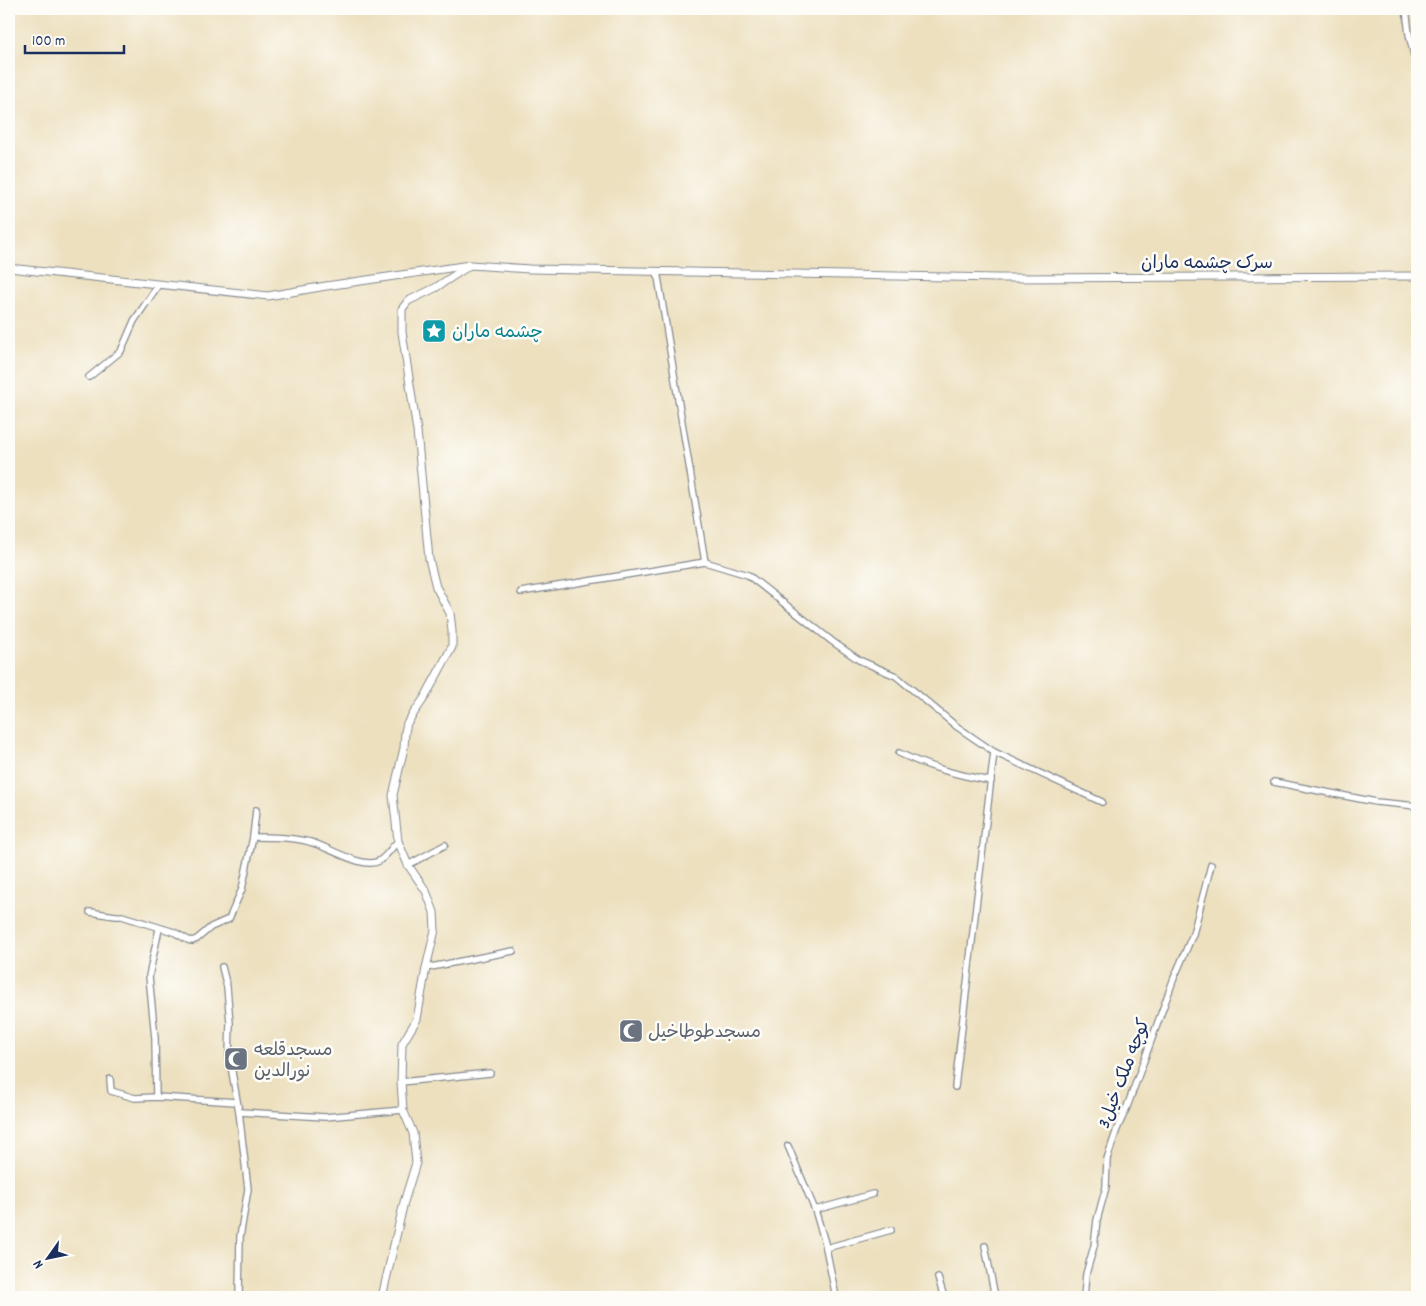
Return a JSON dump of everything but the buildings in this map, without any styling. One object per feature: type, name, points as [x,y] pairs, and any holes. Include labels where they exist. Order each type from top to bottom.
[{"type":"street","points":[[1406,9],[1409,34],[1417,68]]},
{"type":"street","points":[[9,17],[9,52]]},
{"type":"street","points":[[382,1297],[404,1202],[416,1163],[413,1133],[403,1110],[401,1082],[402,1044],[417,1019],[435,930],[434,912],[426,891],[408,866],[398,841],[393,795],[404,748],[404,732],[407,723],[425,697],[452,647],[450,613],[436,587],[429,559],[417,431],[402,332],[402,309],[408,302],[435,288],[470,265]]},
{"type":"street","name":"سرک چشمه ماران","points":[[9,268],[268,296],[470,265],[530,269],[998,278],[1417,276]]},
{"type":"street","points":[[657,270],[705,562]]},
{"type":"street","points":[[90,377],[121,351],[134,321],[159,284]]},
{"type":"street","points":[[521,592],[705,562],[748,575],[833,642],[859,660],[896,676],[956,726],[994,752],[1102,802]]},
{"type":"street","points":[[955,1087],[994,752]]},
{"type":"street","points":[[899,753],[922,764],[954,774],[991,781]]},
{"type":"street","points":[[1274,782],[1376,802],[1417,806]]},
{"type":"street","points":[[90,912],[122,916],[159,929],[174,932],[192,941],[211,927],[229,919],[242,889],[253,837],[256,810]]},
{"type":"street","points":[[253,837],[281,836],[312,842],[368,863],[379,861],[398,841]]},
{"type":"street","points":[[408,866],[446,845]]},
{"type":"street","name":"کوچه ملک خیل3","points":[[1084,1297],[1086,1274],[1094,1246],[1097,1220],[1106,1187],[1107,1159],[1174,978],[1193,934],[1211,865]]},
{"type":"street","points":[[156,1097],[155,1038],[149,976],[159,929]]},
{"type":"street","points":[[426,968],[514,951]]},
{"type":"street","points":[[222,967],[227,987],[230,1023],[229,1055],[239,1112],[248,1189],[240,1236],[239,1297]]},
{"type":"street","points":[[401,1082],[490,1073]]},
{"type":"street","points":[[110,1079],[110,1091],[135,1098],[156,1097],[236,1102]]},
{"type":"street","points":[[239,1112],[325,1117],[403,1110]]},
{"type":"street","points":[[788,1146],[815,1210],[826,1248],[836,1297]]},
{"type":"street","points":[[815,1210],[874,1194]]},
{"type":"street","points":[[826,1248],[891,1230]]},
{"type":"street","points":[[985,1246],[995,1297]]},
{"type":"street","points":[[938,1278],[944,1297]]},
{"type":"place","name":"چشمه ماران","points":[[434,331]]},
{"type":"place","name":"مسجدطوطاخیل","points":[[631,1031]]},
{"type":"place","name":"مسجدقلعه نورالدین","points":[[236,1059]]}]
